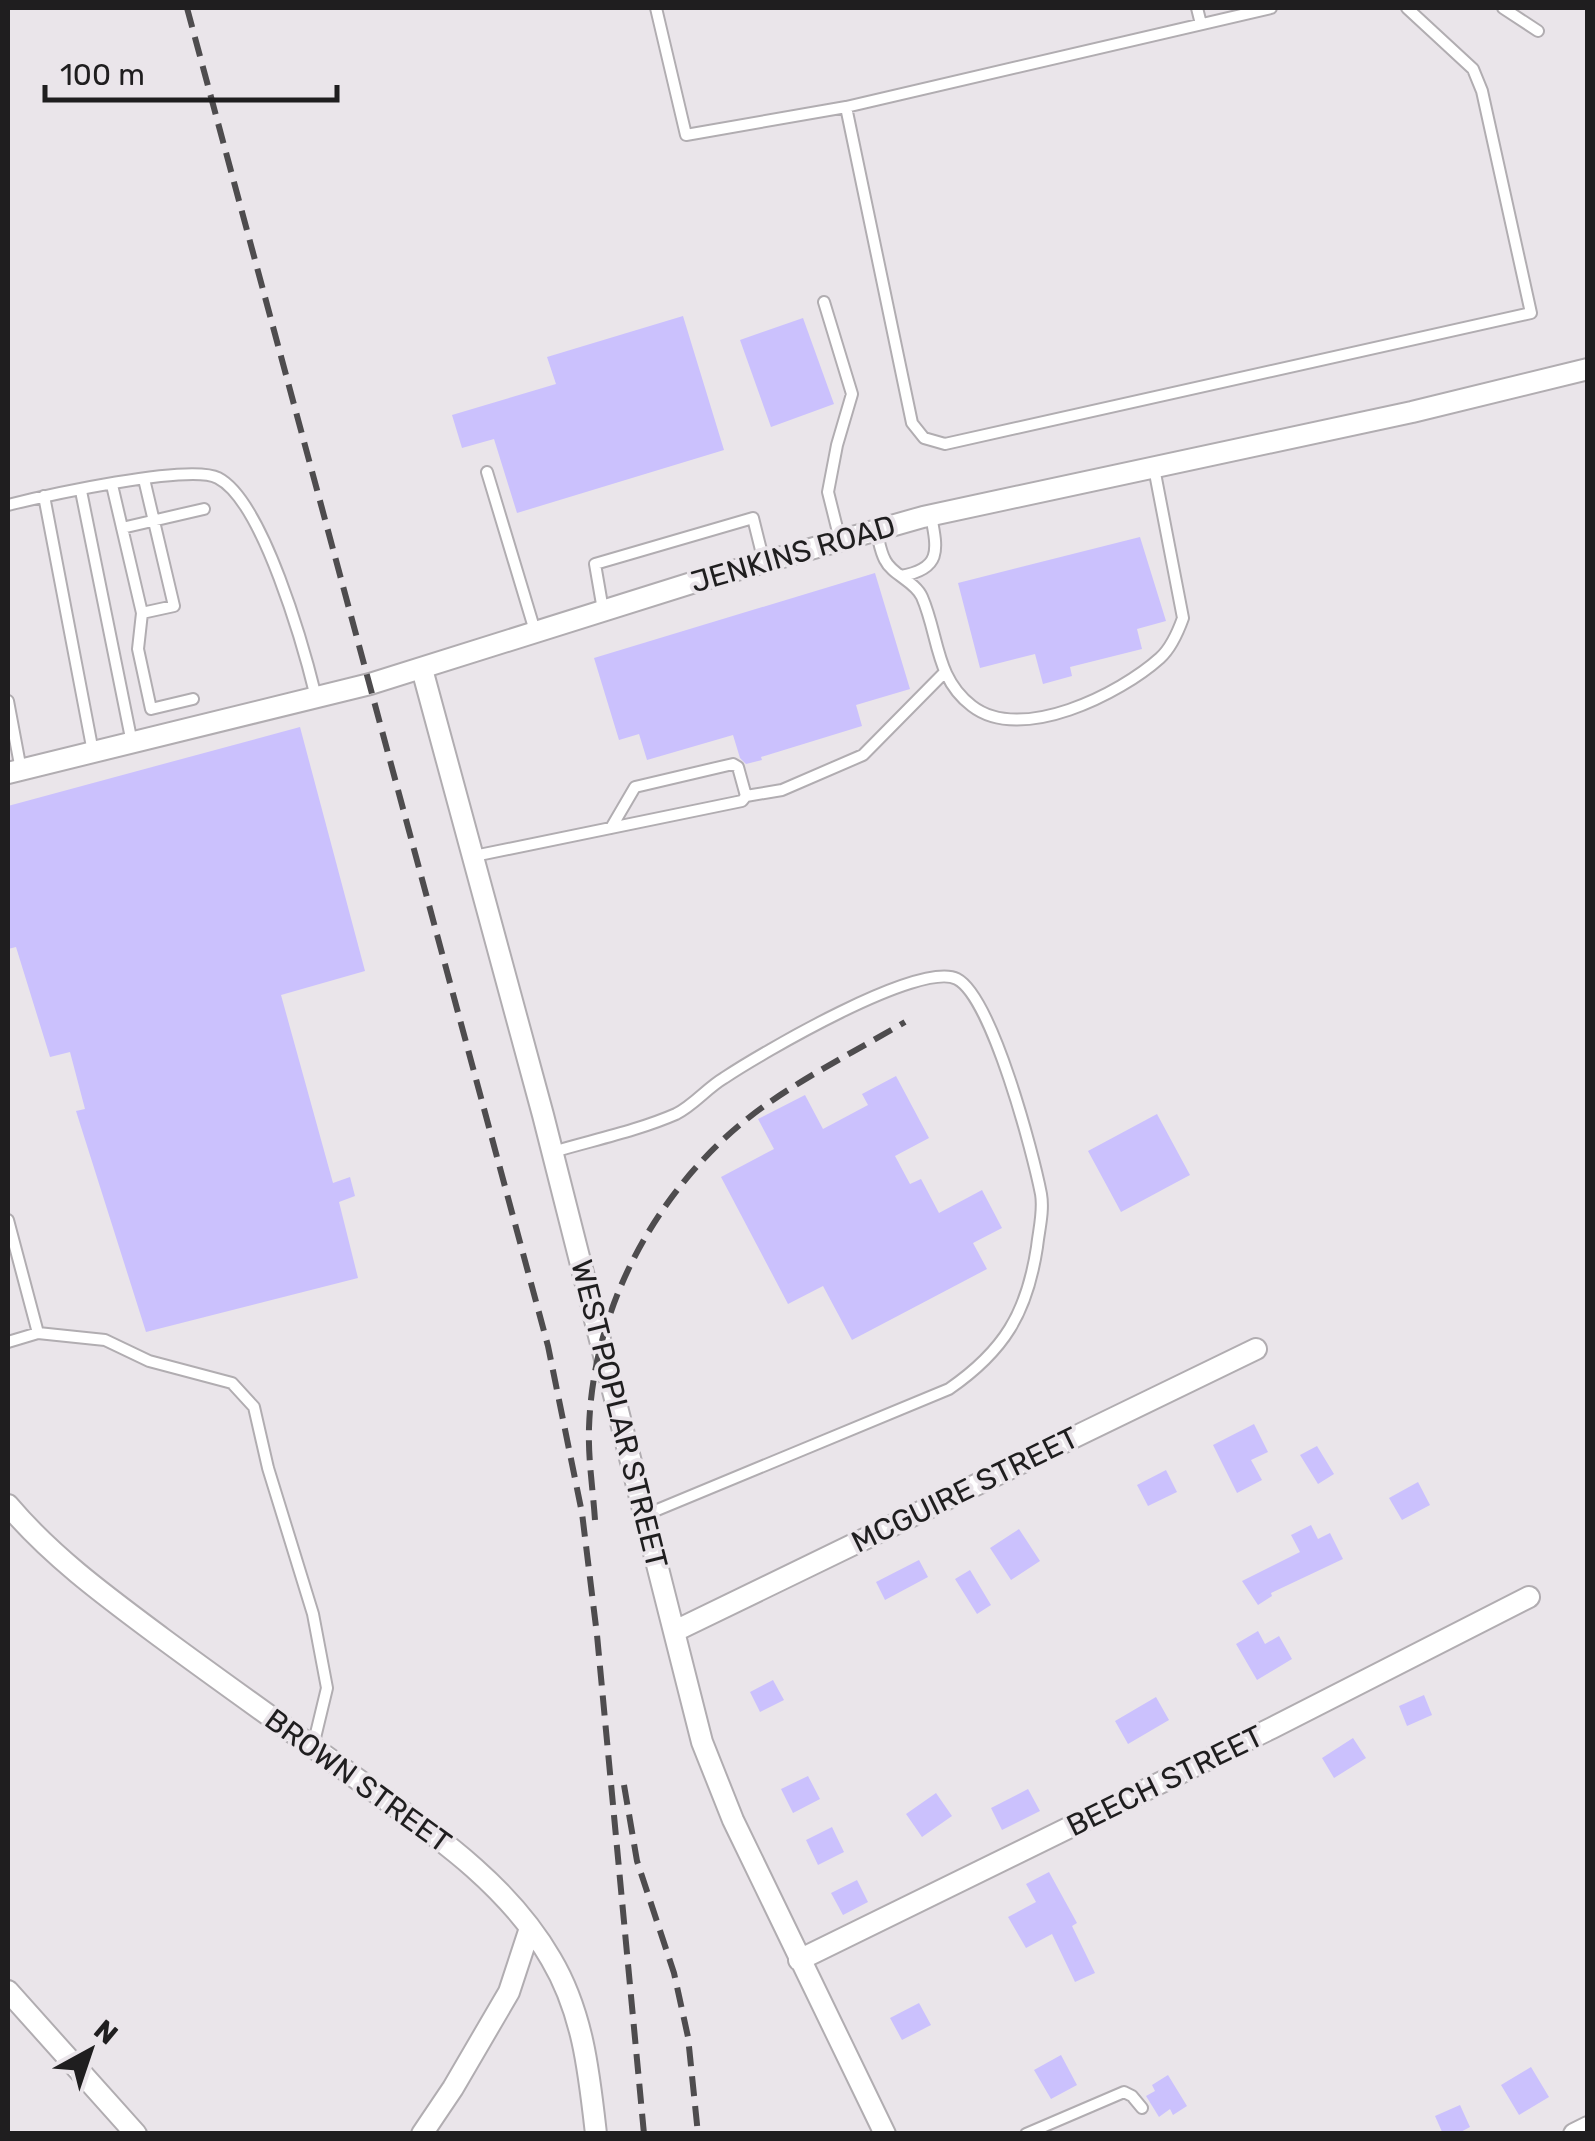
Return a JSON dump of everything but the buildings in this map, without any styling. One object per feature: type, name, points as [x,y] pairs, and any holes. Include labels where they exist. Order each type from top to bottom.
[{"type":"street","name":"JENKINS ROAD","points":[[14,771],[422,669],[603,610],[876,530],[1412,412],[1588,369]]},
{"type":"street","name":"WEST POPLAR STREET","points":[[422,669],[552,1153],[702,1742],[799,1960],[886,2134]]},
{"type":"street","name":"MCGUIRE STREET","points":[[675,1631],[1256,1350]]},
{"type":"street","name":"BROWN STREET","points":[[8,1505],[15,1526],[460,1856],[495,1887],[551,1958],[570,1998],[585,2046],[596,2134]]},
{"type":"street","name":"BEECH STREET","points":[[799,1960],[1529,1597]]},
{"type":"street","points":[[422,2134],[454,2088],[509,1992],[530,1928]]},
{"type":"street","points":[[8,1991],[136,2134]]},
{"type":"street","points":[[1574,2134],[1588,2127]]},
{"type":"lane","points":[[656,8],[686,135],[846,107],[1271,8]]},
{"type":"lane","points":[[1197,8],[1201,24]]},
{"type":"lane","points":[[846,107],[912,423],[924,438],[945,444],[1531,313],[1478,80],[1457,52],[1407,8]]},
{"type":"lane","points":[[1502,8],[1538,31]]},
{"type":"lane","points":[[824,302],[852,394],[828,492],[840,541]]},
{"type":"lane","points":[[876,530],[885,563],[921,593],[943,674],[961,697],[996,720],[1039,720],[1106,694],[1163,656],[1183,618],[1153,466]]},
{"type":"lane","points":[[487,472],[535,631]]},
{"type":"lane","points":[[8,505],[168,475],[216,476],[240,495],[260,533],[290,610],[316,698]]},
{"type":"lane","points":[[142,613],[174,606],[144,479]]},
{"type":"lane","points":[[112,485],[142,613],[138,649],[152,709],[193,700]]},
{"type":"lane","points":[[81,491],[132,744]]},
{"type":"lane","points":[[44,496],[93,753]]},
{"type":"lane","points":[[122,528],[204,508]]},
{"type":"lane","points":[[901,576],[924,572],[931,564],[936,541],[931,516]]},
{"type":"lane","points":[[603,610],[595,564],[753,518],[764,562]]},
{"type":"lane","points":[[473,856],[742,802],[746,796],[782,790],[863,755],[943,674]]},
{"type":"lane","points":[[8,700],[14,771]]},
{"type":"lane","points":[[611,828],[635,787],[733,764],[738,766],[746,796]]},
{"type":"lane","points":[[552,1153],[676,1114],[722,1079],[821,1022],[920,978],[939,976],[956,978],[983,1009],[1033,1154],[1042,1204],[1033,1274],[1019,1316],[980,1368],[949,1389],[645,1516]]},
{"type":"lane","points":[[8,1220],[38,1333]]},
{"type":"lane","points":[[8,1342],[38,1333],[105,1340],[149,1361],[232,1383],[254,1407],[268,1468],[313,1614],[327,1688],[313,1747]]},
{"type":"lane","points":[[1026,2134],[1124,2092],[1142,2108]]},
{"type":"railway","points":[[187,8],[548,1346],[582,1513],[597,1635],[644,2134]]},
{"type":"railway","points":[[595,1520],[589,1440],[594,1381],[604,1334],[640,1246],[666,1205],[730,1134],[783,1093],[905,1022]]},
{"type":"railway","points":[[624,1785],[637,1861],[674,1973],[688,2037],[698,2134]]}]
